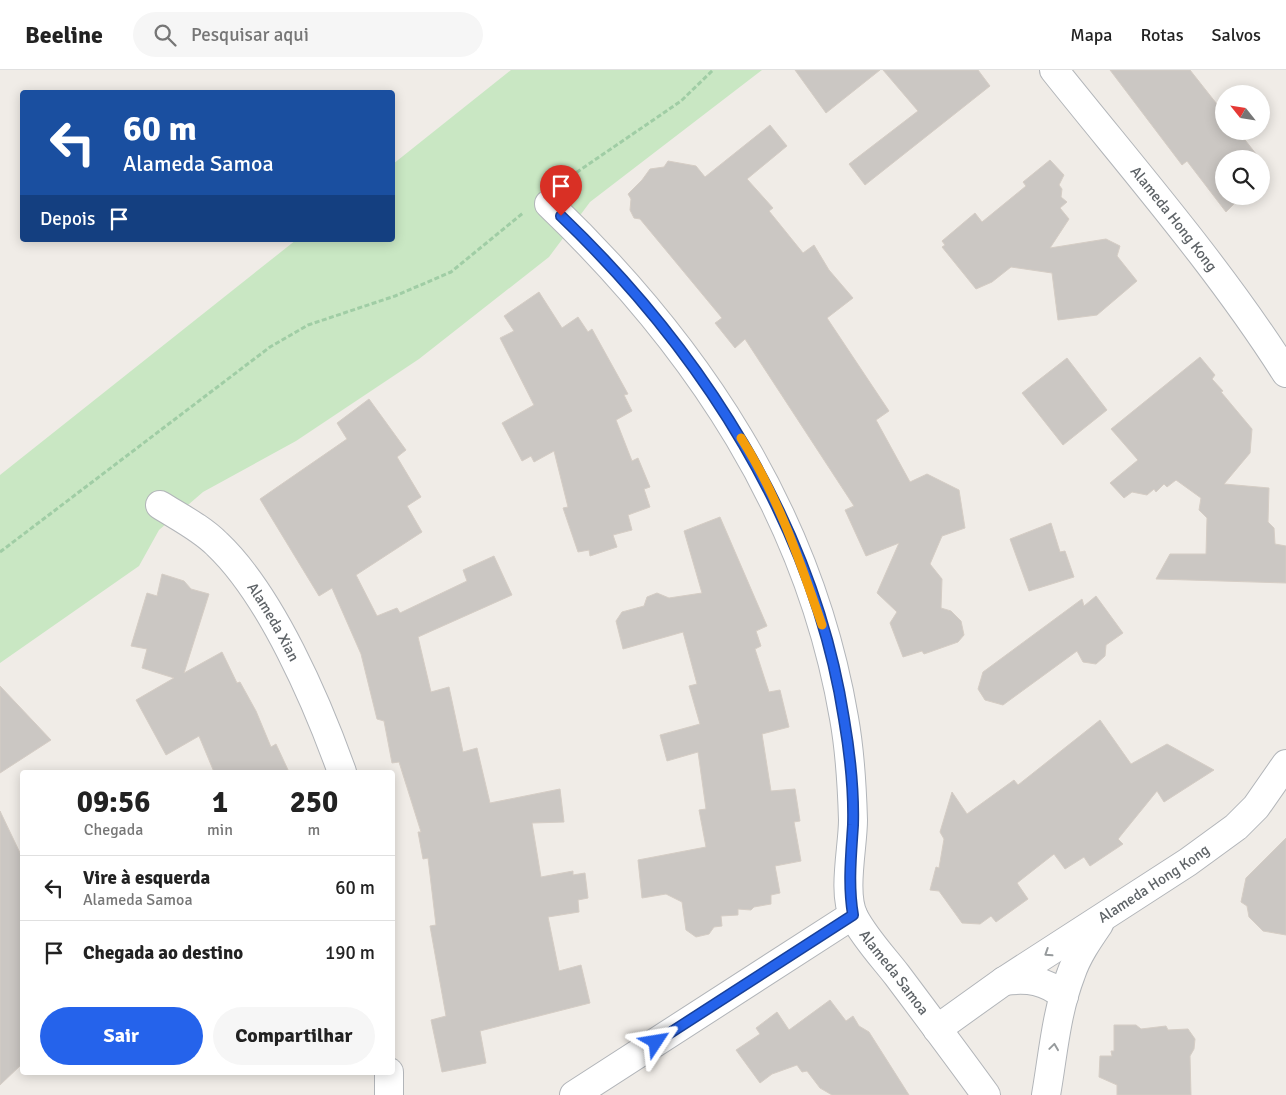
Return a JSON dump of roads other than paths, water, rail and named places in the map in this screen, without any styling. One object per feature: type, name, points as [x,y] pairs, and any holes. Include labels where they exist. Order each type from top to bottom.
[{"type":"street","name":"Alameda Hong Kong","points":[[1054,70],[1205,260],[1261,333],[1286,372]]},
{"type":"street","name":"Alameda Samoa","points":[[545,199],[597,250],[664,328],[697,371],[743,442],[771,494],[804,571],[829,646],[844,718],[852,782],[853,824],[849,873],[853,915],[986,1095]]},
{"type":"street","name":"Alameda Xian","points":[[160,505],[216,542],[250,583],[282,637],[307,687],[341,770]]},
{"type":"street","name":"Alameda Hong Kong","points":[[937,1029],[1004,981],[1188,862],[1236,827],[1256,807],[1286,764]]},
{"type":"street","points":[[574,1095],[853,915]]},
{"type":"street","points":[[1046,1095],[1056,1027],[1071,974],[1082,950],[1104,916]]},
{"type":"street","points":[[1004,981],[1034,980],[1046,983],[1064,996]]},
{"type":"street","points":[[389,1075],[389,1095]]}]
